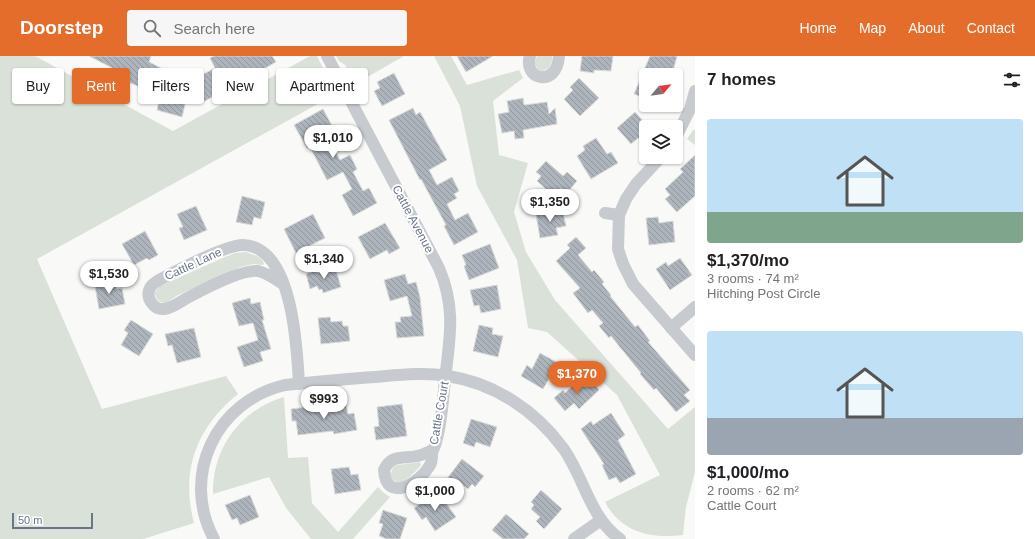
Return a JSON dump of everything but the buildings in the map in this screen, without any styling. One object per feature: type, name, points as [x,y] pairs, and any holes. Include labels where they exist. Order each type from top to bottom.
[{"type":"street","name":"Cattle Avenue","points":[[326,56],[439,268],[448,297],[451,317],[450,343],[446,375]]},
{"type":"street","points":[[530,56],[528,61],[532,72],[537,76],[543,77],[548,76],[556,70],[559,56]]},
{"type":"street","points":[[683,123],[690,109],[695,91]]},
{"type":"street","points":[[655,164],[630,192],[619,215],[618,249],[627,275],[639,292],[695,355]]},
{"type":"street","points":[[605,213],[619,215]]},
{"type":"street","name":"Cattle Lane","points":[[283,284],[259,271],[246,272],[204,290],[169,308],[162,309],[157,308],[152,304],[148,294],[153,284],[159,280],[226,248],[235,246],[251,246],[265,254],[280,274],[289,300],[294,321],[299,384]]},
{"type":"street","points":[[671,328],[695,307]]},
{"type":"street","points":[[214,539],[205,515],[201,487],[205,460],[216,434],[232,414],[252,398],[275,387],[400,375],[446,375],[460,378],[481,384],[503,395],[523,408],[545,426],[564,448],[601,520],[607,528],[620,539]]},
{"type":"street","name":"Cattle Court","points":[[433,450],[437,441],[446,375]]},
{"type":"street","points":[[574,539],[601,520]]},
{"type":"shaded area","points":[[0,56],[35,56],[57,68],[12,68],[12,104],[64,104],[64,72],[72,76],[72,104],[123,104],[173,131],[222,104],[268,104],[268,79],[276,75],[276,104],[318,104],[37,259],[102,409],[226,376],[238,394],[212,421],[202,435],[195,451],[189,485],[190,504],[194,523],[143,539],[0,539]]},
{"type":"shaded area","points":[[310,56],[317,56],[323,68],[288,68]]},
{"type":"shaded area","points":[[336,56],[404,56],[368,77],[368,68],[347,68]]},
{"type":"shaded area","points":[[434,56],[451,56],[467,85],[519,70],[523,78],[493,101],[499,155],[528,163],[514,212],[526,252],[555,300],[668,429],[695,407],[695,472],[686,507],[683,535],[659,536],[628,527],[619,520],[605,502],[660,475],[617,395],[547,332],[528,328],[517,260],[477,186],[460,106]]},
{"type":"shaded area","points":[[537,56],[552,56],[552,61],[549,68],[543,71],[539,70],[534,64]]},
{"type":"shaded area","points":[[693,130],[695,130],[695,145],[687,139]]},
{"type":"shaded area","points":[[246,252],[259,257],[264,264],[253,264],[240,267],[178,295],[166,303],[159,301],[156,298],[155,292],[160,286],[235,253]]},
{"type":"shaded area","points":[[284,397],[288,458],[308,457],[312,503],[338,532],[378,487],[390,497],[353,539],[311,539],[286,508],[269,477],[213,494],[217,462],[223,447],[232,434],[254,411],[268,403]]},
{"type":"shaded area","points":[[420,462],[421,465],[406,480],[397,482],[393,480],[390,474],[394,466]]}]
